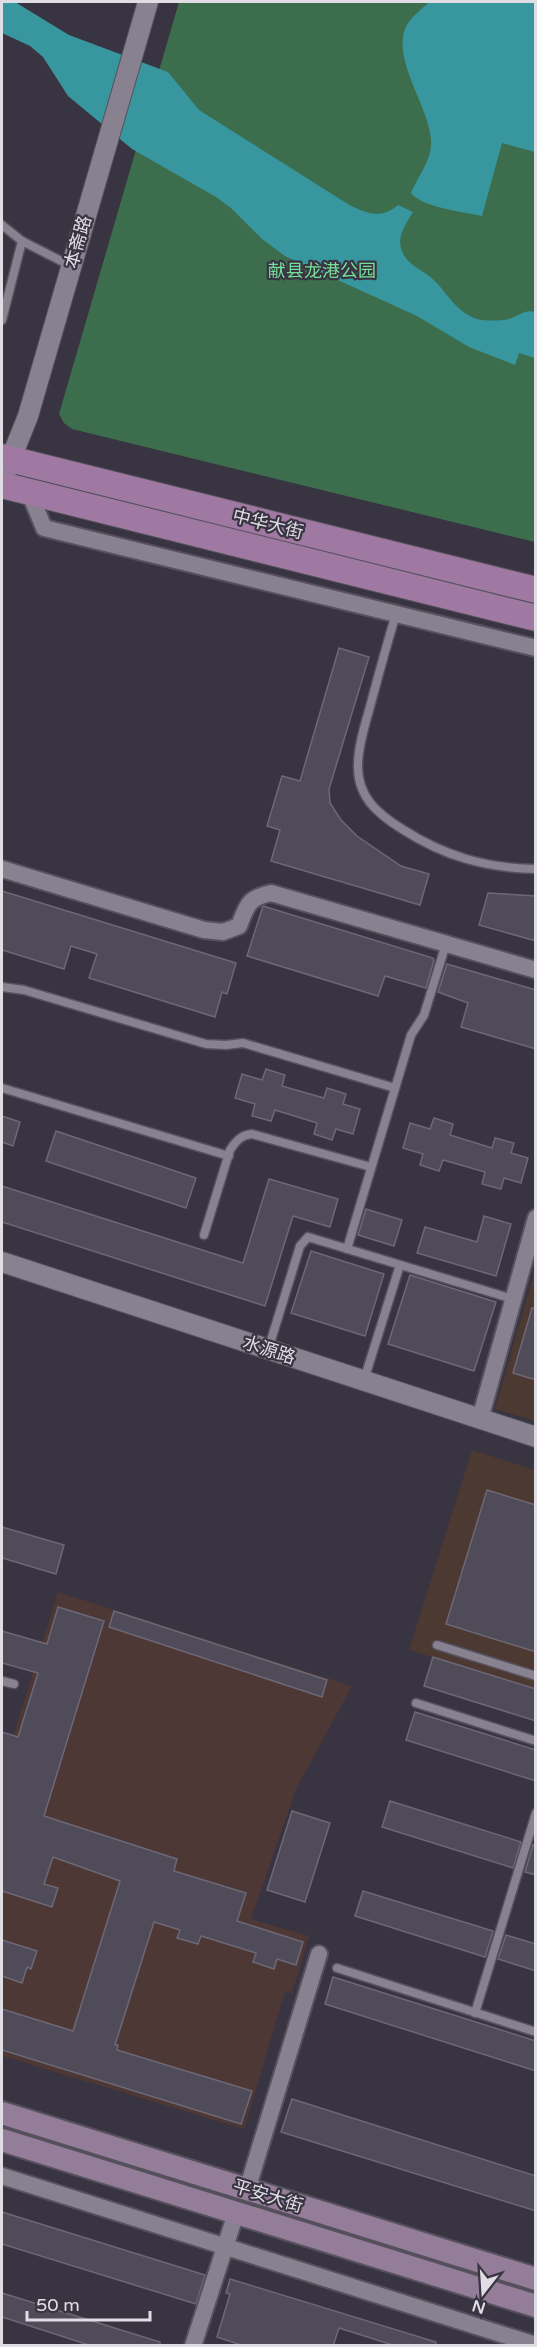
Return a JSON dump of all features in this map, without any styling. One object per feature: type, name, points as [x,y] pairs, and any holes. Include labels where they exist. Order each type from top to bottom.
[{"type":"main road","name":"中华大街","points":[[4,470],[28,492],[536,618]]},
{"type":"main road","name":"中华大街","points":[[4,470],[536,590]]},
{"type":"main road","name":"平安大街","points":[[2,2113],[536,2279]]},
{"type":"main road","name":"平安大街","points":[[2,2140],[536,2306]]},
{"type":"street","name":"本斋路","points":[[4,470],[28,416],[148,2]]},
{"type":"street","points":[[28,492],[44,528],[536,648]]},
{"type":"street","points":[[2,869],[204,930],[223,932],[239,926],[247,905],[256,896],[271,892],[536,970]]},
{"type":"street","points":[[480,1419],[536,1218]]},
{"type":"street","name":"水源路","points":[[2,1262],[536,1437]]},
{"type":"street","points":[[247,2190],[319,1954]]},
{"type":"street","points":[[2,2176],[536,2345]]},
{"type":"street","points":[[193,2346],[236,2213]]},
{"type":"lane","points":[[2,225],[22,241],[71,266]]},
{"type":"lane","points":[[2,320],[22,241]]},
{"type":"lane","points":[[396,614],[365,723],[358,765],[360,784],[366,798],[381,816],[442,852],[474,862],[536,869]]},
{"type":"lane","points":[[347,1249],[411,1035],[424,1015],[446,944]]},
{"type":"lane","points":[[2,987],[24,990],[206,1044],[243,1043],[395,1088]]},
{"type":"lane","points":[[2,1088],[229,1156]]},
{"type":"lane","points":[[204,1234],[229,1156],[237,1140],[246,1134],[371,1167]]},
{"type":"lane","points":[[268,1350],[300,1246],[308,1237],[513,1299]]},
{"type":"lane","points":[[364,1381],[400,1265]]},
{"type":"lane","points":[[437,1645],[536,1676]]},
{"type":"lane","points":[[2,1680],[14,1684]]},
{"type":"lane","points":[[416,1703],[536,1741]]},
{"type":"lane","points":[[475,2013],[536,1812]]},
{"type":"lane","points":[[337,1968],[536,2032]]},
{"type":"shaded area","points":[[535,1270],[535,1421],[495,1409]]},
{"type":"shaded area","points":[[472,1450],[535,1470],[535,1688],[409,1650]]},
{"type":"shaded area","points":[[58,1592],[352,1686],[296,1789],[251,1919],[309,1936],[292,1993],[285,1992],[244,2129],[2,2056],[2,1772]]},
{"type":"green space","name":"献县龙港公园","points":[[179,2],[535,2],[535,542],[72,429],[64,423],[59,414]]},
{"type":"water","points":[[2,2],[15,2],[69,35],[168,72],[199,110],[351,206],[375,214],[381,214],[398,205],[413,212],[400,241],[404,256],[408,261],[432,278],[464,313],[477,319],[505,320],[525,312],[535,312],[535,358],[519,353],[515,365],[469,347],[417,316],[285,256],[262,239],[231,208],[132,149],[68,96],[43,57],[30,46],[2,33]]},
{"type":"water","points":[[429,2],[535,2],[535,152],[502,143],[482,216],[433,205],[416,198],[411,193],[427,161],[431,141],[425,114],[408,71],[403,42],[407,25]]},
{"type":"building","points":[[339,648],[369,657],[329,789],[330,803],[341,820],[357,836],[401,866],[429,874],[420,905],[271,861],[280,830],[267,826],[282,776],[300,781]]},
{"type":"building","points":[[2,891],[236,963],[227,994],[222,992],[215,1017],[89,978],[97,954],[71,946],[64,969],[2,950]]},
{"type":"building","points":[[488,893],[536,896],[536,941],[479,925]]},
{"type":"building","points":[[263,906],[433,958],[426,988],[385,976],[378,996],[247,956]]},
{"type":"building","points":[[447,964],[536,990],[536,1049],[461,1027],[468,1003],[438,992]]},
{"type":"building","points":[[266,1069],[285,1075],[282,1086],[324,1098],[327,1088],[346,1094],[343,1104],[360,1109],[353,1134],[336,1129],[332,1140],[314,1134],[317,1123],[275,1110],[271,1121],[252,1116],[255,1104],[235,1098],[242,1074],[262,1080]]},
{"type":"building","points":[[2,1116],[20,1122],[13,1146],[2,1142]]},
{"type":"building","points":[[434,1118],[453,1124],[450,1135],[492,1148],[495,1138],[514,1143],[511,1153],[528,1158],[521,1183],[504,1178],[501,1189],[482,1184],[485,1172],[443,1160],[439,1171],[420,1165],[423,1154],[403,1148],[410,1123],[430,1129]]},
{"type":"building","points":[[56,1131],[196,1178],[186,1208],[46,1161]]},
{"type":"building","points":[[269,1179],[338,1199],[330,1227],[293,1216],[265,1306],[2,1222],[2,1186],[243,1263]]},
{"type":"building","points":[[366,1209],[402,1220],[394,1246],[358,1235]]},
{"type":"building","points":[[484,1216],[511,1224],[496,1276],[417,1253],[425,1227],[477,1242]]},
{"type":"building","points":[[311,1251],[384,1274],[365,1336],[291,1313]]},
{"type":"building","points":[[410,1275],[496,1302],[474,1371],[388,1344]]},
{"type":"building","points":[[532,1308],[536,1308],[536,1380],[513,1373]]},
{"type":"building","points":[[487,1490],[536,1505],[536,1652],[446,1624]]},
{"type":"building","points":[[2,1527],[64,1545],[56,1574],[2,1558]]},
{"type":"building","points":[[58,1607],[104,1621],[44,1816],[177,1859],[174,1871],[246,1893],[237,1921],[303,1942],[296,1965],[277,1959],[274,1969],[253,1962],[256,1953],[201,1936],[198,1944],[177,1938],[180,1930],[154,1922],[115,2045],[118,2045],[117,2050],[252,2091],[241,2124],[2,2050],[2,2009],[73,2031],[120,1881],[53,1857],[44,1884],[58,1888],[52,1907],[2,1891],[2,1732],[18,1737],[38,1673],[2,1663],[2,1631],[47,1644]]},
{"type":"building","points":[[114,1611],[327,1680],[322,1697],[109,1627]]},
{"type":"building","points":[[433,1657],[536,1689],[536,1721],[424,1686]]},
{"type":"building","points":[[415,1712],[536,1750],[536,1781],[406,1740]]},
{"type":"building","points":[[390,1801],[521,1842],[513,1868],[382,1827]]},
{"type":"building","points":[[292,1811],[330,1823],[305,1902],[267,1890]]},
{"type":"building","points":[[533,1845],[536,1846],[536,1875],[525,1872]]},
{"type":"building","points":[[363,1891],[493,1931],[485,1957],[355,1916]]},
{"type":"building","points":[[506,1935],[536,1944],[536,1971],[498,1959]]},
{"type":"building","points":[[2,1940],[37,1951],[31,1969],[27,1967],[22,1983],[2,1976]]},
{"type":"building","points":[[333,1977],[536,2041],[536,2071],[325,2004]]},
{"type":"building","points":[[292,2099],[536,2176],[536,2211],[281,2132]]},
{"type":"building","points":[[2,2212],[205,2275],[196,2304],[2,2244]]},
{"type":"building","points":[[230,2279],[436,2342],[436,2346],[396,2346],[339,2328],[333,2346],[244,2346],[217,2337],[230,2294],[226,2293]]},
{"type":"building","points":[[2,2293],[160,2342],[160,2346],[92,2346],[2,2317]]}]
